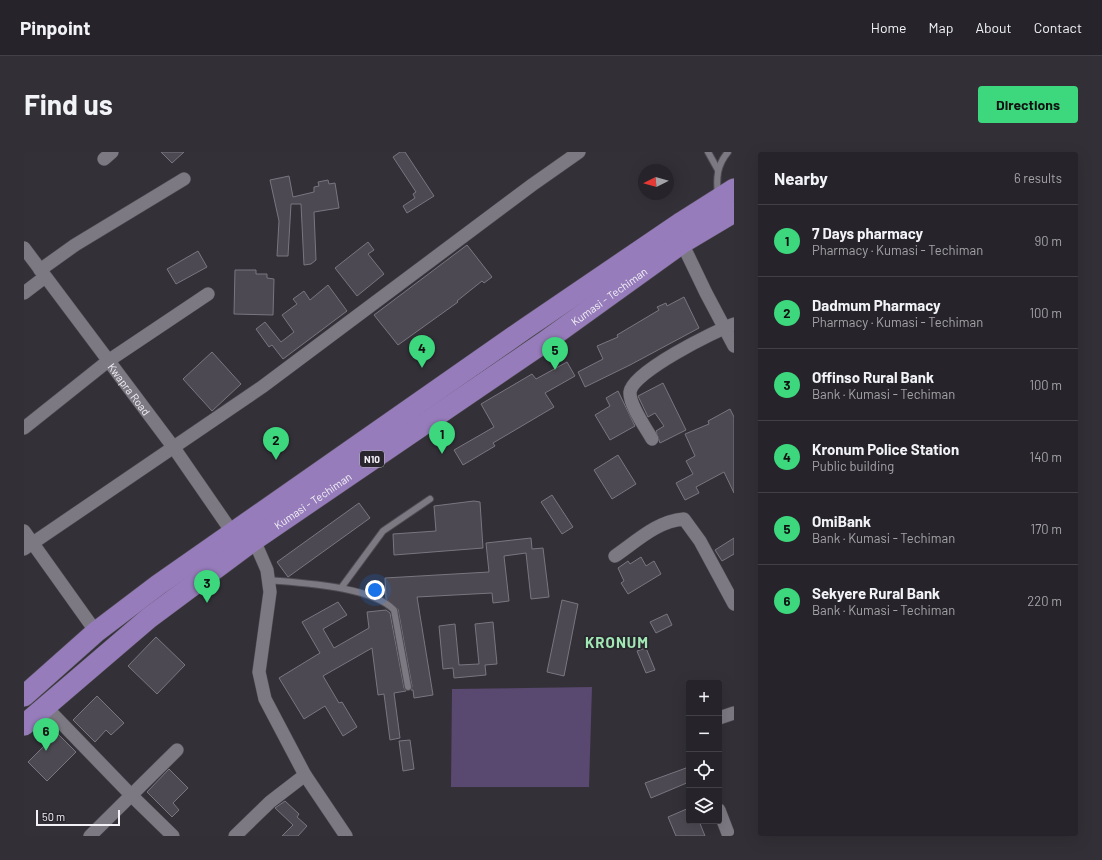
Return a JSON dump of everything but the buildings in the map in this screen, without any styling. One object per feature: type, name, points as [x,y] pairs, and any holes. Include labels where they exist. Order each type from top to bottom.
[{"type":"highway","name":"N10","points":[[24,696],[96,632],[232,532],[291,493],[532,324],[726,194]]},
{"type":"highway","name":"Kumasi - Techiman","points":[[24,725],[149,618],[254,540],[543,343],[682,243],[734,212]]},
{"type":"street","points":[[28,546],[262,387],[526,189],[579,152]]},
{"type":"street","points":[[24,293],[42,274],[75,245],[184,179]]},
{"type":"street","points":[[682,243],[729,326],[734,346]]},
{"type":"street","name":"Kwapra Road","points":[[24,248],[174,448],[232,532]]},
{"type":"street","points":[[24,428],[108,361],[208,294]]},
{"type":"street","points":[[652,439],[632,402],[630,392],[632,385],[661,361],[729,326]]},
{"type":"street","points":[[615,556],[659,525],[672,520],[684,519],[700,541],[734,604]]},
{"type":"street","points":[[24,530],[28,546],[96,632]]},
{"type":"street","points":[[254,540],[267,570],[270,592],[259,672],[265,699],[305,775],[346,836]]},
{"type":"street","points":[[45,706],[173,836]]},
{"type":"street","points":[[722,717],[734,713]]},
{"type":"street","points":[[90,836],[177,750]]},
{"type":"street","points":[[236,836],[270,802],[305,775]]},
{"type":"street","points":[[722,818],[729,836]]},
{"type":"lane","points":[[708,152],[718,170]]},
{"type":"lane","points":[[726,194],[716,180],[722,159],[728,152]]},
{"type":"lane","points":[[341,588],[383,531],[430,499]]},
{"type":"lane","points":[[268,580],[341,588],[380,600],[394,610],[408,687]]},
{"type":"shaded area","points":[[592,687],[589,787],[451,787],[452,689]]},
{"type":"place","name":"Kronum Police Station","points":[[422,368]]},
{"type":"place","name":"OmiBank","points":[[555,370]]},
{"type":"place","name":"7 Days pharmacy","points":[[442,454]]},
{"type":"place","name":"Dadmum Pharmacy","points":[[276,460]]},
{"type":"place","name":"Offinso Rural Bank","points":[[207,603]]},
{"type":"place","name":"Sekyere Rural Bank","points":[[46,751]]},
{"type":"district","name":"KRONUM","points":[[617,642]]}]
